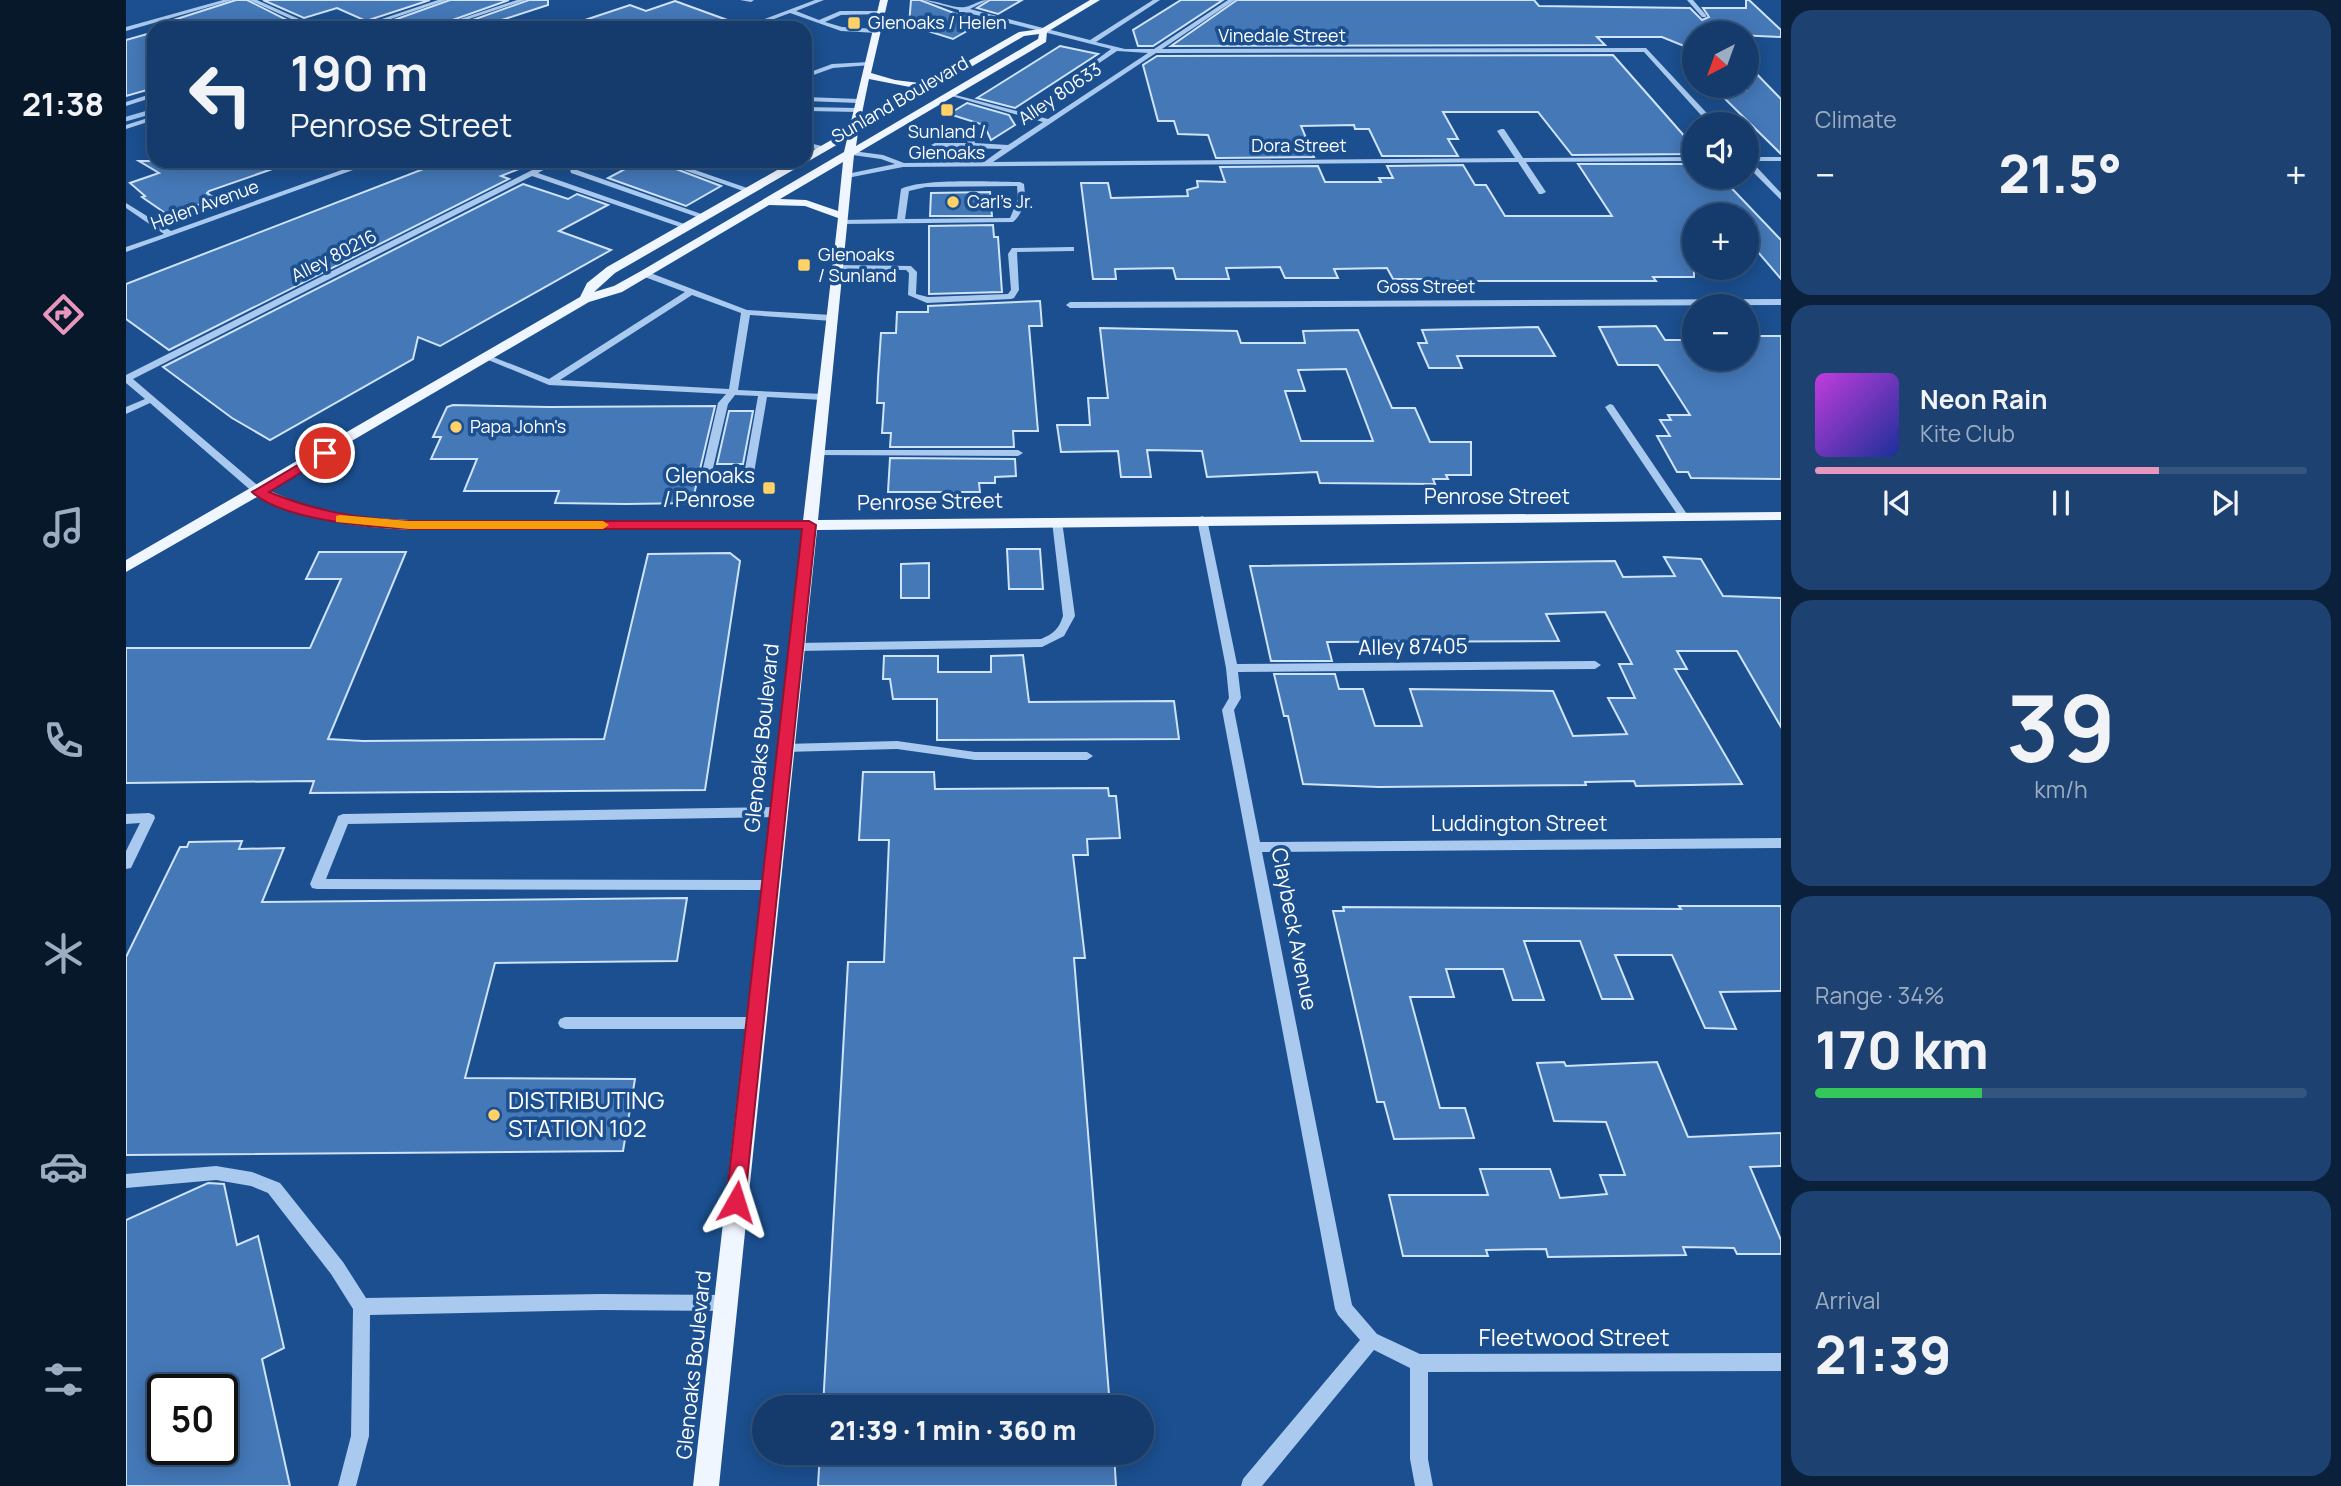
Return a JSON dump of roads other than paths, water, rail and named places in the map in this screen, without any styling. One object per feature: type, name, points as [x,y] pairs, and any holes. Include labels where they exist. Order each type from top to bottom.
[{"type":"main road","name":"Glenoaks Boulevard","points":[[706,1486],[838,267],[845,177],[848,152],[856,130],[858,106],[884,0]]},
{"type":"main road","name":"Sunland Boulevard","points":[[812,155],[1022,34],[1043,31],[1096,0]]},
{"type":"main road","name":"Sunland Boulevard","points":[[126,567],[259,492],[585,299],[618,289],[645,274],[848,152],[1043,40],[1043,31]]},
{"type":"main road","points":[[866,75],[894,83],[929,87]]},
{"type":"main road","name":"Sunland Boulevard","points":[[585,299],[591,286],[611,270],[786,169]]},
{"type":"main road","points":[[764,202],[806,203],[843,219]]},
{"type":"main road","name":"Penrose Street","points":[[259,492],[306,512],[356,522],[409,525],[809,525],[1202,519],[1781,516]]},
{"type":"street","points":[[155,21],[230,0]]},
{"type":"street","points":[[252,0],[300,21]]},
{"type":"street","points":[[380,21],[444,0]]},
{"type":"street","points":[[458,21],[523,0]]},
{"type":"street","points":[[743,0],[751,0]]},
{"type":"street","points":[[763,21],[821,0]]},
{"type":"street","name":"Vinedale Street","points":[[926,0],[1116,49],[1151,52],[1646,50],[1702,112]]},
{"type":"street","points":[[961,11],[985,0]]},
{"type":"street","points":[[1091,43],[1157,0]]},
{"type":"street","name":"Alley 80633","points":[[987,163],[1232,0]]},
{"type":"street","points":[[1690,0],[1704,16]]},
{"type":"street","points":[[790,11],[841,29],[877,31]]},
{"type":"street","points":[[820,22],[840,13],[881,13]]},
{"type":"street","points":[[126,29],[147,23]]},
{"type":"street","points":[[1086,70],[1116,49]]},
{"type":"street","points":[[812,73],[832,66],[869,64]]},
{"type":"street","points":[[947,96],[1046,123]]},
{"type":"street","points":[[126,104],[147,97]]},
{"type":"street","points":[[812,100],[858,106]]},
{"type":"street","points":[[812,109],[858,106]]},
{"type":"street","points":[[126,127],[147,120]]},
{"type":"street","points":[[1500,131],[1542,192]]},
{"type":"street","points":[[969,132],[972,145]]},
{"type":"street","points":[[935,145],[1010,146]]},
{"type":"street","points":[[812,146],[823,149]]},
{"type":"street","name":"Dora Street","points":[[848,152],[883,157],[903,165]]},
{"type":"street","name":"Dora Street","points":[[845,177],[903,165],[987,163],[1682,159]]},
{"type":"street","points":[[1759,160],[1781,159]]},
{"type":"street","points":[[843,219],[1013,220],[1022,199],[1022,163]]},
{"type":"street","name":"Helen Avenue","points":[[126,250],[354,168]]},
{"type":"street","name":"Alley 80216","points":[[126,379],[544,168]]},
{"type":"street","points":[[574,168],[574,171],[703,216]]},
{"type":"street","points":[[683,168],[749,190]]},
{"type":"street","points":[[533,174],[686,226]]},
{"type":"street","points":[[1759,174],[1781,198]]},
{"type":"street","points":[[901,221],[905,189],[926,185],[1020,184]]},
{"type":"street","points":[[126,205],[170,234]]},
{"type":"street","points":[[838,267],[908,268],[913,272],[912,295],[927,300],[1011,296],[1015,290],[1012,254],[1015,250],[1071,249]]},
{"type":"street","points":[[645,274],[746,312],[832,318]]},
{"type":"street","points":[[549,382],[691,292]]},
{"type":"street","name":"Goss Street","points":[[1070,305],[1781,302]]},
{"type":"street","points":[[746,312],[733,392],[723,402],[708,468],[715,474],[728,476],[750,471],[763,393]]},
{"type":"street","points":[[485,357],[549,382],[823,397]]},
{"type":"street","name":"Penrose Street","points":[[126,379],[259,492]]},
{"type":"street","points":[[126,411],[152,399]]},
{"type":"street","points":[[1610,407],[1684,516]]},
{"type":"street","points":[[817,453],[1017,453]]},
{"type":"street","name":"Claybeck Avenue","points":[[1202,519],[1232,668],[1236,698],[1228,710],[1344,1309],[1371,1340]]},
{"type":"street","points":[[796,647],[1042,643],[1058,637],[1065,630],[1069,616],[1057,521]]},
{"type":"street","name":"Alley 87405","points":[[1232,668],[1595,665]]},
{"type":"street","points":[[785,748],[897,745],[975,756],[1087,756]]},
{"type":"street","points":[[771,885],[317,884],[343,819],[778,812]]},
{"type":"street","points":[[126,819],[149,818],[126,864]]},
{"type":"street","name":"Luddington Street","points":[[1256,847],[1781,843]]},
{"type":"street","points":[[565,1023],[755,1023]]},
{"type":"street","points":[[126,1181],[216,1173],[252,1179],[274,1188],[337,1268],[362,1307],[360,1436],[347,1486]]},
{"type":"street","points":[[362,1307],[601,1302],[725,1303]]},
{"type":"street","points":[[1250,1486],[1371,1340]]},
{"type":"street","name":"Fleetwood Street","points":[[1371,1340],[1419,1363],[1781,1362]]},
{"type":"street","points":[[1419,1363],[1419,1459],[1424,1486]]},
{"type":"waterway","points":[[126,119],[147,113]]},
{"type":"place","name":"Glenoaks / Helen","points":[[854,23]]},
{"type":"place","name":"Sunland / Glenoaks","points":[[947,110]]},
{"type":"place","name":"Carl's Jr.","points":[[953,202]]},
{"type":"place","name":"Glenoaks / Sunland","points":[[804,265]]},
{"type":"place","name":"Papa John's","points":[[456,427]]},
{"type":"place","name":"Glenoaks / Penrose","points":[[769,488]]},
{"type":"place","name":"DISTRIBUTING STATION 102","points":[[494,1115]]}]
